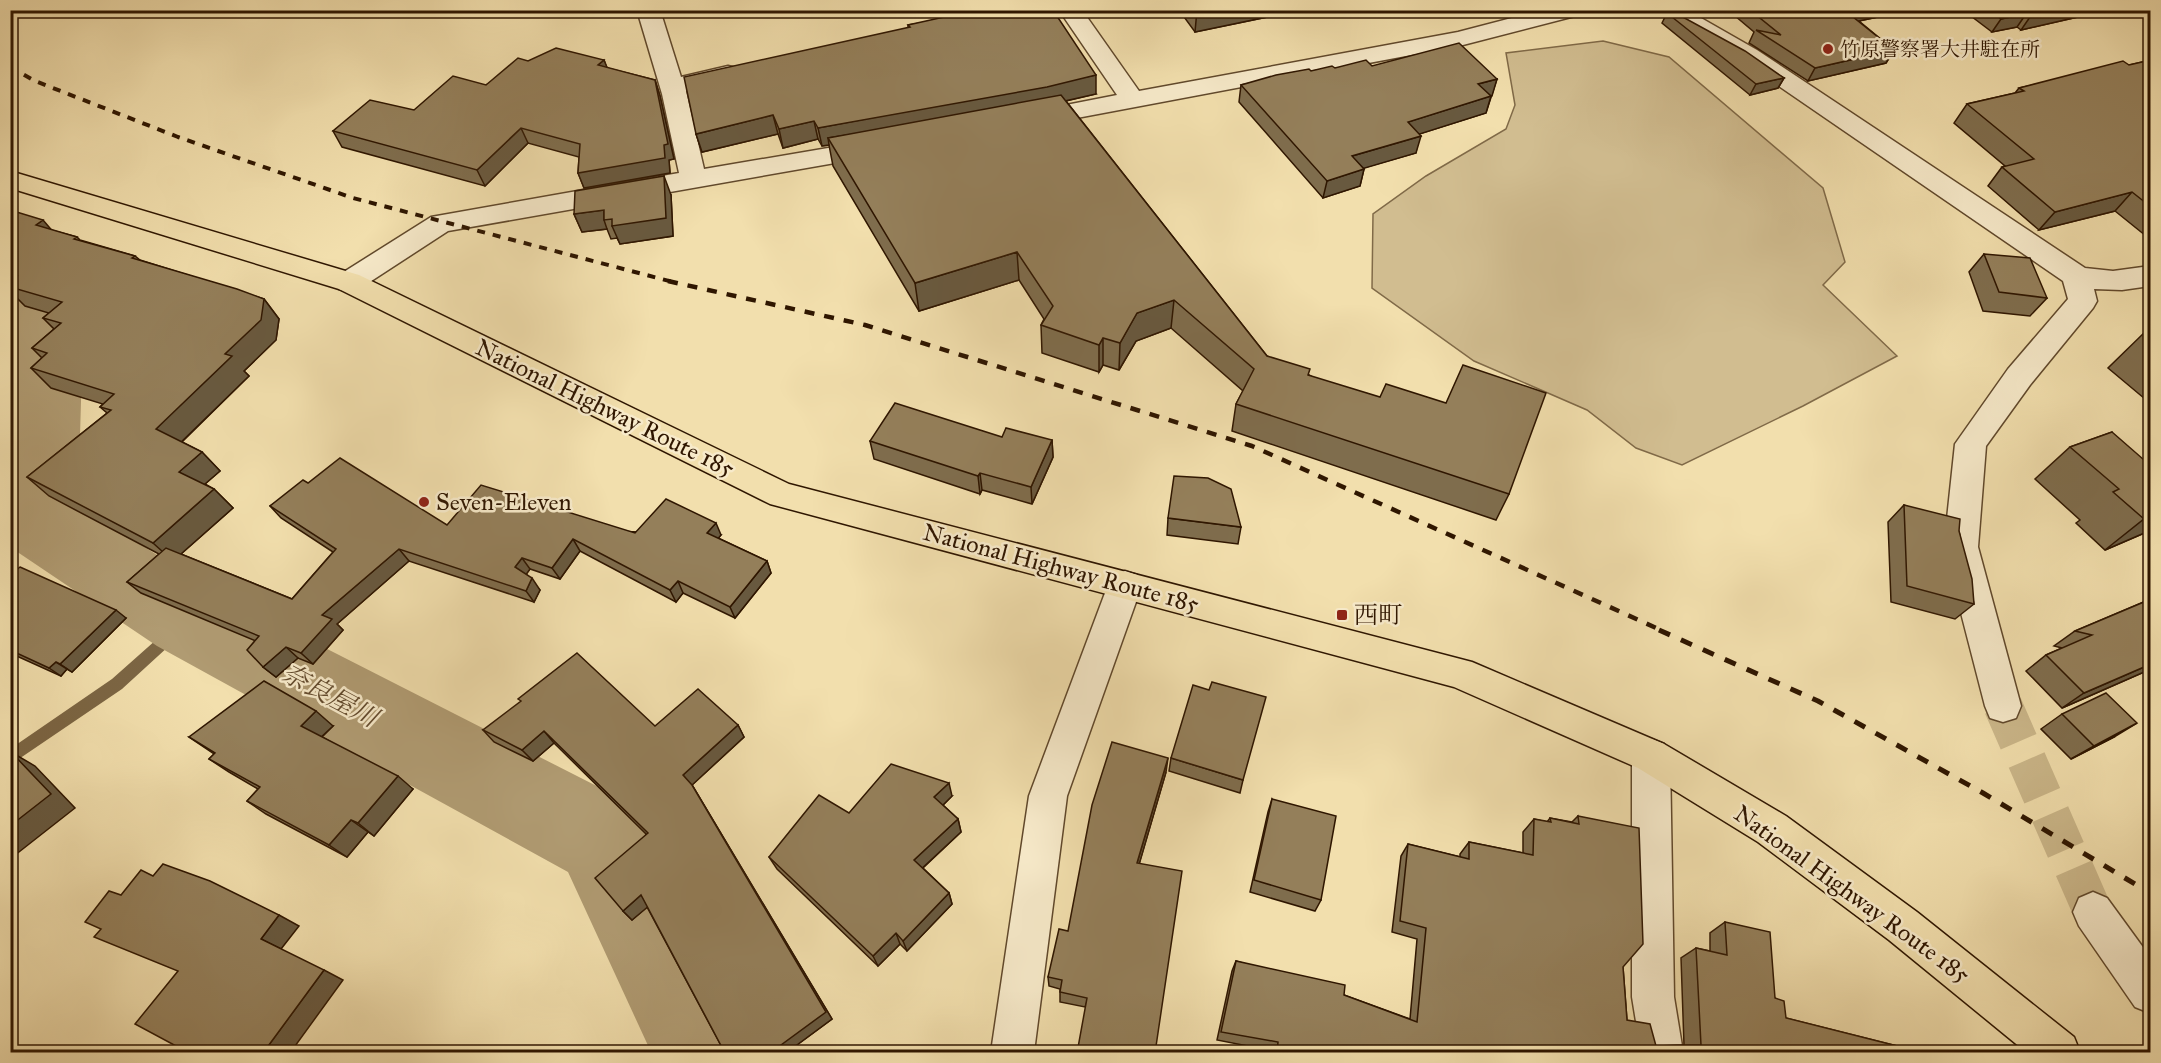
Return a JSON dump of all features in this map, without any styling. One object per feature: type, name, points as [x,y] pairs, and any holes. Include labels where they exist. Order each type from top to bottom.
[{"type":"highway","name":"National Highway Route 185","points":[[10,179],[349,282],[781,495],[1459,673],[1651,756],[1772,829],[1903,926],[2059,1053]]},
{"type":"street","points":[[648,10],[674,86],[687,140],[693,179]]},
{"type":"street","points":[[1070,10],[1132,99]]},
{"type":"street","points":[[1007,123],[1459,39],[1571,10]]},
{"type":"street","points":[[1669,10],[1749,55],[2076,276],[2097,282],[2127,281],[2151,276]]},
{"type":"street","points":[[674,86],[753,67]]},
{"type":"street","points":[[349,282],[441,223],[893,145]]},
{"type":"street","points":[[2003,706],[1962,547],[1971,444],[2019,377],[2083,301],[2076,276]]},
{"type":"street","points":[[1012,1053],[1048,796],[1125,585]]},
{"type":"street","points":[[1651,756],[1653,998],[1662,1053]]},
{"type":"street","points":[[2093,912],[2151,992]]},
{"type":"shaded area","points":[[1603,41],[1669,57],[1823,188],[1845,262],[1823,285],[1897,356],[1803,406],[1682,465],[1636,448],[1587,410],[1474,361],[1372,288],[1373,214],[1426,176],[1506,129],[1515,105],[1506,53]]},
{"type":"building","points":[[992,10],[1053,10],[1096,75],[1047,87],[818,128],[814,121],[779,129],[773,115],[696,134],[684,77],[910,27],[908,25],[962,13],[965,16]]},
{"type":"building","points":[[1750,10],[1855,10],[1847,12],[1894,50],[1815,68],[1756,30],[1781,35]]},
{"type":"building","points":[[1989,10],[2058,10],[2030,17],[2026,14],[2001,19]]},
{"type":"building","points":[[1667,13],[1681,16],[1745,51],[1784,78],[1756,84]]},
{"type":"building","points":[[1459,43],[1497,79],[1478,84],[1491,96],[1408,122],[1421,136],[1352,156],[1364,169],[1327,181],[1241,85],[1276,75],[1332,66],[1335,68],[1366,60],[1372,66]]},
{"type":"building","points":[[556,48],[604,60],[598,65],[655,80],[668,144],[664,145],[665,158],[578,173],[580,144],[521,128],[477,170],[333,131],[370,100],[414,110],[453,76],[486,85],[518,58],[528,61]]},
{"type":"building","points":[[2151,60],[2151,207],[2132,192],[2055,212],[2002,167],[2034,159],[1967,104],[2024,91],[2019,88],[2123,61],[2129,65]]},
{"type":"building","points":[[1061,95],[1267,356],[1310,369],[1308,375],[1380,397],[1386,384],[1446,403],[1463,365],[1546,393],[1509,494],[1236,404],[1254,369],[1174,300],[1137,313],[1120,343],[1103,338],[1099,345],[1041,325],[1053,306],[1017,252],[915,283],[828,138]]},
{"type":"building","points":[[664,176],[666,218],[612,226],[612,219],[604,220],[604,210],[574,214],[575,191]]},
{"type":"building","points":[[10,210],[43,220],[36,225],[77,237],[74,239],[135,256],[132,258],[264,299],[261,320],[225,354],[232,356],[156,429],[202,452],[179,472],[214,489],[153,543],[27,477],[111,410],[100,407],[114,394],[31,368],[47,353],[32,348],[61,323],[43,318],[62,302],[10,287],[10,281],[17,276],[10,274]]},
{"type":"building","points":[[1984,254],[2030,258],[2047,298],[1999,292]]},
{"type":"building","points":[[895,403],[1002,437],[1006,428],[1052,440],[1031,487],[980,473],[978,476],[870,441]]},
{"type":"building","points":[[2112,432],[2151,466],[2151,516],[2144,519],[2113,492],[2119,489],[2070,447]]},
{"type":"building","points":[[340,458],[447,525],[481,485],[635,533],[666,499],[716,523],[707,533],[767,561],[730,607],[678,581],[670,590],[573,539],[552,568],[522,558],[515,567],[532,578],[526,591],[399,549],[322,615],[332,619],[301,653],[286,647],[263,667],[247,650],[259,636],[127,582],[166,548],[292,599],[336,549],[270,506],[303,480],[308,483]]},
{"type":"building","points":[[1174,476],[1208,478],[1231,489],[1241,527],[1168,518]]},
{"type":"building","points":[[1904,505],[1960,519],[1959,531],[1972,579],[1974,604],[1907,586]]},
{"type":"building","points":[[20,567],[116,610],[60,664],[56,662],[49,668],[10,650],[10,575]]},
{"type":"building","points":[[2151,599],[2151,664],[2084,693],[2046,655],[2092,635],[2075,631]]},
{"type":"building","points":[[577,653],[655,726],[698,689],[738,725],[683,775],[692,785],[826,1012],[770,1053],[725,1053],[641,895],[623,911],[595,878],[648,833],[544,731],[522,750],[483,730],[521,701],[518,699]]},
{"type":"building","points":[[264,681],[316,711],[301,726],[398,776],[358,823],[351,820],[329,845],[247,801],[260,787],[209,759],[215,753],[189,737]]},
{"type":"building","points":[[1212,682],[1266,697],[1243,780],[1171,758],[1193,685],[1209,690]]},
{"type":"building","points":[[2106,693],[2137,723],[2094,746],[2062,714]]},
{"type":"building","points":[[1112,742],[1168,758],[1137,863],[1182,871],[1155,1053],[1077,1053],[1087,998],[1060,992],[1062,980],[1048,977],[1059,929],[1068,931],[1092,805]]},
{"type":"building","points":[[10,753],[51,794],[10,826]]},
{"type":"building","points":[[891,764],[949,783],[934,797],[958,819],[914,860],[949,893],[903,941],[896,933],[873,956],[769,857],[819,795],[849,813]]},
{"type":"building","points":[[1272,799],[1336,816],[1321,900],[1254,880]]},
{"type":"building","points":[[1578,816],[1639,828],[1643,944],[1623,967],[1627,1020],[1650,1024],[1656,1046],[1701,1045],[1696,948],[1727,955],[1725,922],[1770,932],[1775,998],[1784,1001],[1786,1018],[1925,1053],[1277,1053],[1278,1042],[1221,1032],[1236,961],[1345,985],[1344,995],[1417,1022],[1426,928],[1400,921],[1408,844],[1469,859],[1469,842],[1533,855],[1534,819],[1551,822],[1550,818],[1579,824]]},
{"type":"building","points":[[163,864],[210,881],[279,915],[261,939],[324,970],[263,1053],[189,1053],[135,1024],[178,971],[94,937],[101,929],[85,922],[109,891],[121,895],[141,870],[153,876]]},
{"type":"waterway","name":"奈良屋川","points":[[10,295],[47,332],[37,507],[42,525],[188,620],[602,839],[707,1052]]},
{"type":"waterway","points":[[10,758],[117,684],[188,620]]},
{"type":"tunnel","points":[[2003,706],[2093,912]]},
{"type":"railway","points":[[10,67],[35,81],[178,137],[353,198],[673,282]]},
{"type":"railway","points":[[668,281],[865,325],[1252,446],[1663,631]]},
{"type":"railway","points":[[1659,630],[1818,701],[1983,793],[2150,893]]},
{"type":"place","name":"竹原警察署大井駐在所","points":[[1828,49]]},
{"type":"place","name":"Seven-Eleven","points":[[424,502]]},
{"type":"place","name":"西町","points":[[1342,615]]}]
